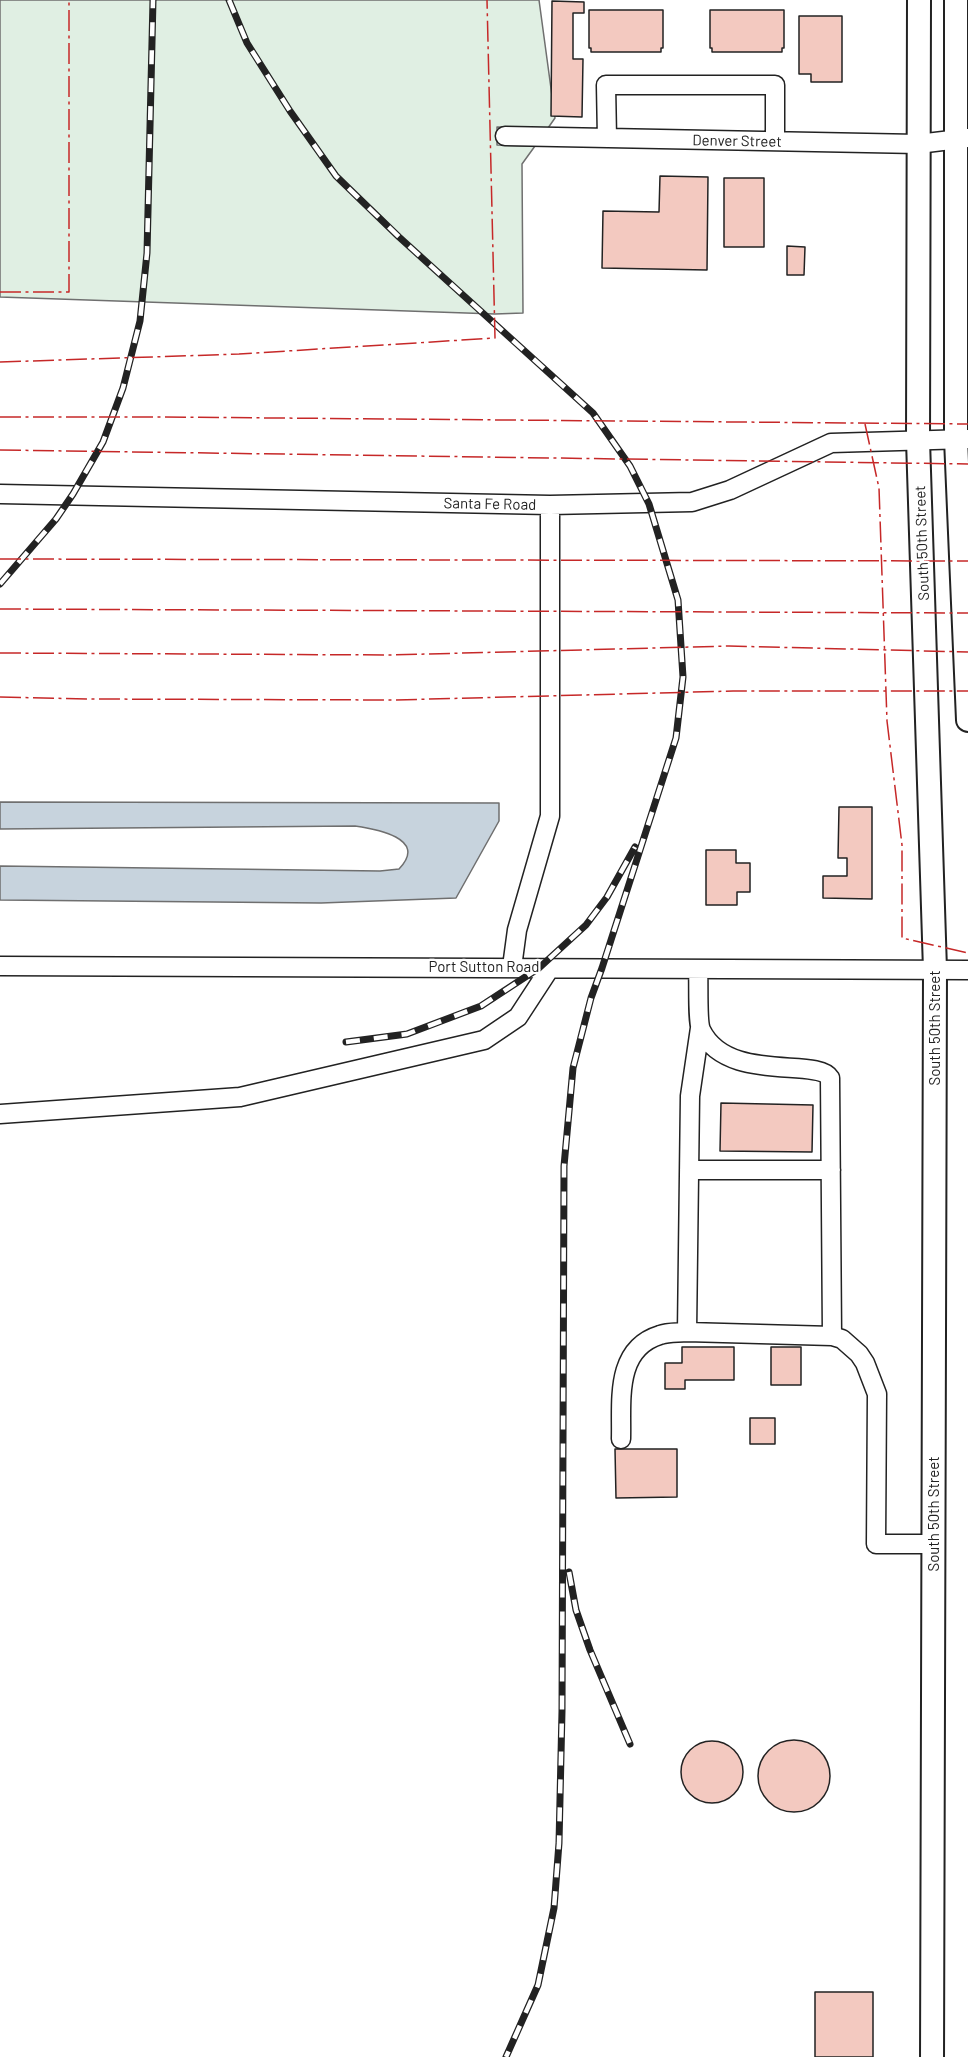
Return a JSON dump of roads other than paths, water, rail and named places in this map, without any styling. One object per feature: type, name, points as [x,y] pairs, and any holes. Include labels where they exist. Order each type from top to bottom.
[{"type":"main road","name":"South 50th Street","points":[[919,0],[918,440],[935,970],[932,2057]]},
{"type":"main road","points":[[956,0],[962,138],[962,439],[968,720]]},
{"type":"street","points":[[607,138],[606,85],[775,85],[775,141]]},
{"type":"street","name":"Denver Street","points":[[505,136],[918,144],[962,138]]},
{"type":"street","name":"Santa Fe Road","points":[[0,494],[550,505],[692,502],[730,490],[831,443],[962,439]]},
{"type":"street","points":[[512,968],[517,930],[550,816],[550,505]]},
{"type":"street","name":"Port Sutton Road","points":[[0,966],[968,970]]},
{"type":"street","points":[[0,1114],[240,1097],[484,1040],[518,1017],[550,968]]},
{"type":"street","points":[[687,1332],[690,1096],[700,1028],[698,969]]},
{"type":"street","points":[[700,1028],[713,1047],[735,1059],[765,1067],[818,1069],[828,1074],[831,1083],[832,1336]]},
{"type":"street","points":[[689,1170],[831,1170]]},
{"type":"street","points":[[621,1439],[622,1382],[625,1368],[632,1355],[652,1338],[662,1334],[687,1332],[832,1336],[842,1339],[859,1354],[865,1363],[877,1394],[876,1544],[934,1544]]},
{"type":"railway","points":[[0,584],[56,519],[73,494],[103,442],[123,388],[140,321],[147,253],[153,0]]},
{"type":"railway","points":[[229,0],[247,43],[290,111],[336,176],[399,237],[593,413],[630,466],[649,504],[678,600],[683,677],[676,738],[591,998],[573,1068],[564,1166],[562,1711],[559,1843],[554,1908],[538,1985],[506,2057]]},
{"type":"railway","points":[[346,1042],[407,1034],[481,1006],[539,968],[586,925],[607,897],[635,847]]},
{"type":"railway","points":[[569,1572],[576,1610],[590,1650],[630,1744]]}]
